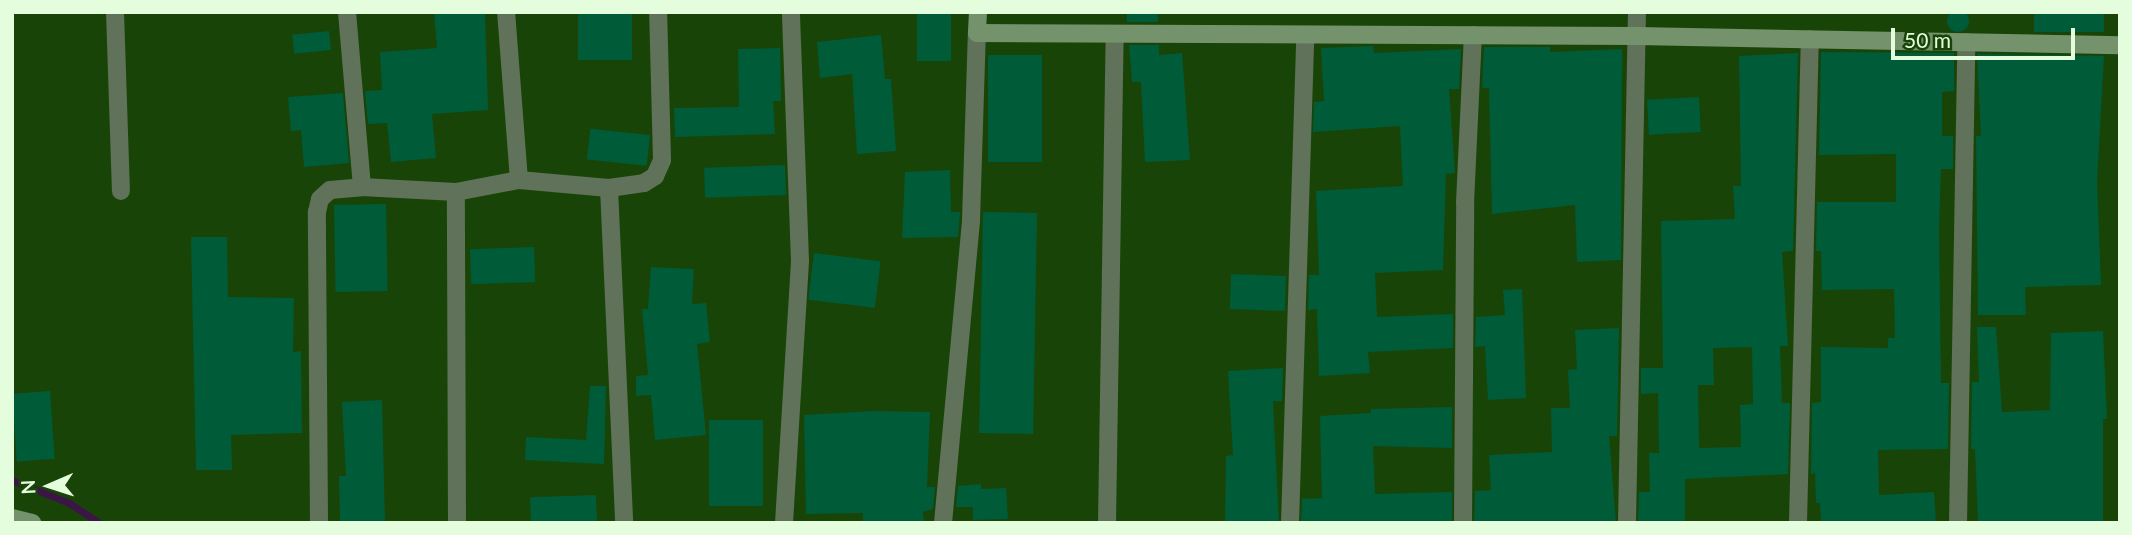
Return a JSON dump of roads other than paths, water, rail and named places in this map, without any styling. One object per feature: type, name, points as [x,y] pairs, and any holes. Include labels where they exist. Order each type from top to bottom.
[{"type":"street","points":[[115,12],[121,191]]},
{"type":"street","points":[[347,12],[362,187]]},
{"type":"street","points":[[506,12],[519,180]]},
{"type":"street","points":[[319,523],[317,212],[320,199],[330,190],[362,187],[456,192],[519,180],[609,188],[644,183],[655,176],[662,160],[657,12]]},
{"type":"street","points":[[784,523],[800,261],[791,12]]},
{"type":"street","points":[[943,523],[971,220],[978,12]]},
{"type":"street","points":[[1627,523],[1637,12]]},
{"type":"street","points":[[977,33],[1637,36],[2120,45]]},
{"type":"street","points":[[1107,523],[1115,34]]},
{"type":"street","points":[[1290,523],[1305,34]]},
{"type":"street","points":[[1463,523],[1465,203],[1473,35]]},
{"type":"street","points":[[1798,523],[1810,39]]},
{"type":"street","points":[[1958,523],[1966,42]]},
{"type":"street","points":[[609,188],[624,523]]},
{"type":"street","points":[[456,192],[457,523]]},
{"type":"street","points":[[12,518],[32,523]]},
{"type":"waterway","points":[[12,480],[69,503],[100,523]]}]
